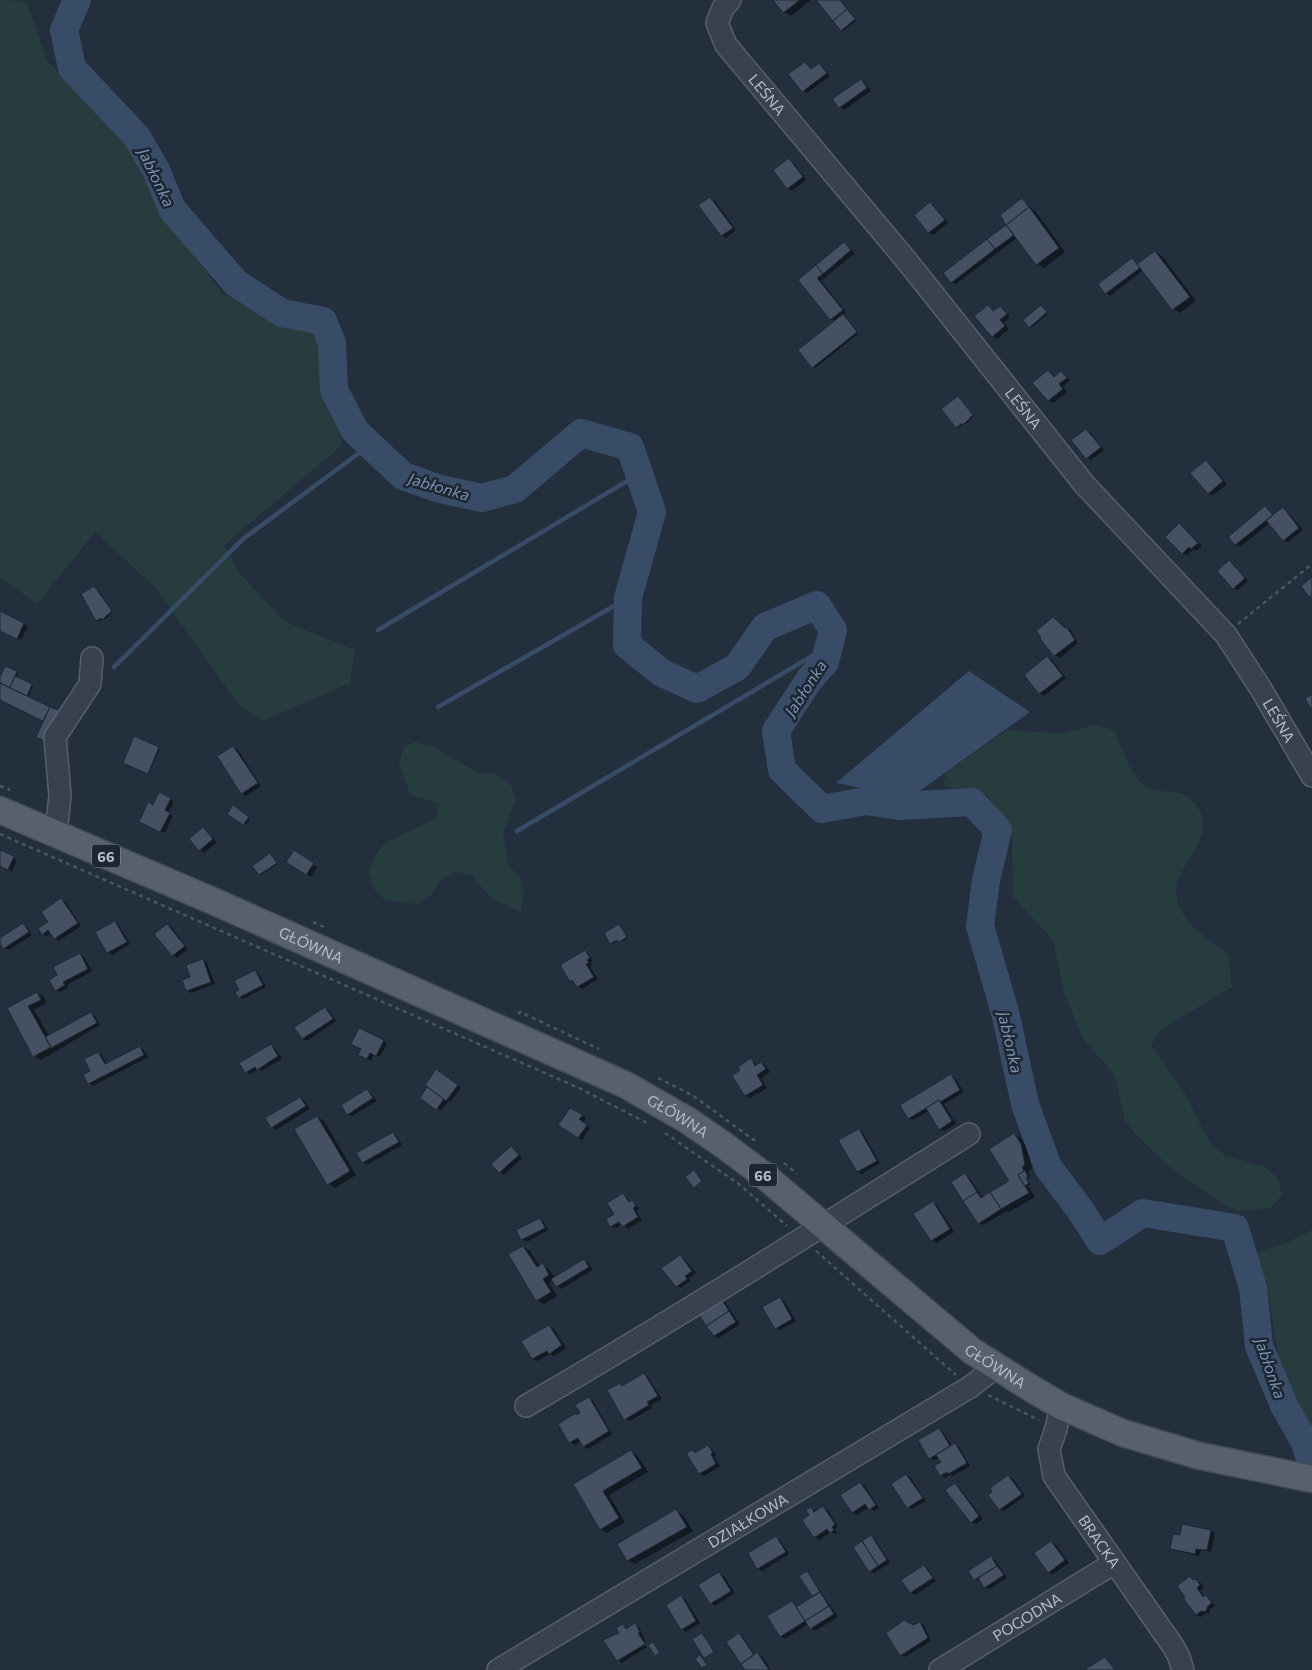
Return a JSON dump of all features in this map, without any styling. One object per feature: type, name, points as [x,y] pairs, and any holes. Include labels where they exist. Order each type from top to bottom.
[{"type":"main road","name":"GŁÓWNA","points":[[0,810],[266,924],[626,1085],[687,1120],[761,1173],[813,1233],[996,1367],[1059,1417],[1124,1433],[1200,1456],[1300,1477]]},
{"type":"street","name":"LEŚNA","points":[[730,0],[723,8],[716,23],[726,45],[907,262],[1084,484],[1226,635],[1261,689],[1312,776]]},
{"type":"street","points":[[56,834],[60,795],[55,737],[90,684],[92,658]]},
{"type":"street","points":[[526,1406],[633,1344],[969,1134]]},
{"type":"street","name":"DZIAŁKOWA","points":[[498,1670],[970,1387],[996,1367]]},
{"type":"street","name":"BRACKA","points":[[1059,1417],[1049,1449],[1054,1476],[1173,1646],[1183,1670]]},
{"type":"street","name":"POGODNA","points":[[940,1670],[1114,1563]]},
{"type":"path","points":[[1226,635],[1312,564]]},
{"type":"path","points":[[0,834],[570,1084],[650,1124]]},
{"type":"path","points":[[659,1129],[813,1233],[970,1387],[1059,1417]]},
{"type":"green space","points":[[0,0],[26,1],[48,63],[125,133],[172,227],[223,294],[299,323],[318,335],[323,393],[343,422],[341,446],[224,545],[240,574],[285,622],[355,650],[350,683],[263,721],[238,704],[155,587],[95,532],[37,604],[0,577]]},
{"type":"green space","points":[[1095,725],[1114,730],[1132,771],[1143,784],[1156,790],[1186,795],[1197,806],[1202,817],[1201,837],[1177,883],[1177,897],[1182,912],[1190,924],[1228,954],[1232,987],[1160,1030],[1151,1046],[1184,1092],[1210,1143],[1226,1156],[1263,1166],[1278,1178],[1282,1195],[1271,1208],[1238,1211],[1224,1204],[1171,1168],[1135,1134],[1125,1120],[1114,1074],[1083,1039],[1064,992],[1053,940],[1013,897],[1012,835],[987,795],[943,786],[947,771],[1008,730],[1061,734]]},
{"type":"green space","points":[[415,742],[432,746],[478,773],[496,774],[511,785],[516,800],[503,832],[508,865],[520,877],[524,893],[521,912],[491,898],[471,875],[455,872],[440,880],[432,894],[418,904],[386,901],[374,889],[369,872],[375,856],[385,843],[435,819],[439,804],[410,794],[399,764],[403,748]]},
{"type":"green space","points":[[1312,1230],[1312,1431],[1280,1367],[1267,1285],[1253,1254],[1288,1242]]},
{"type":"water","points":[[969,671],[1030,712],[911,797],[836,783]]},
{"type":"building","points":[[773,0],[800,0],[783,13]]},
{"type":"building","points":[[816,0],[840,0],[847,9],[833,21]]},
{"type":"building","points":[[847,9],[855,19],[841,31],[833,21]]},
{"type":"building","points":[[805,62],[811,69],[819,63],[827,73],[802,92],[788,74]]},
{"type":"building","points":[[861,79],[867,88],[839,108],[832,99]]},
{"type":"building","points":[[789,158],[803,177],[787,189],[773,170]]},
{"type":"building","points":[[710,197],[733,228],[721,236],[698,205]]},
{"type":"building","points":[[1022,198],[1029,207],[1006,225],[1000,215]]},
{"type":"building","points":[[930,202],[945,220],[928,233],[914,215]]},
{"type":"building","points":[[1029,207],[1059,248],[1036,265],[1006,225]]},
{"type":"building","points":[[1006,225],[1014,235],[995,249],[987,239]]},
{"type":"building","points":[[987,239],[995,249],[951,283],[943,273]]},
{"type":"building","points":[[844,242],[851,250],[823,274],[816,265]]},
{"type":"building","points":[[1155,251],[1190,297],[1172,310],[1137,264]]},
{"type":"building","points":[[1132,258],[1140,268],[1105,294],[1098,284]]},
{"type":"building","points":[[816,265],[823,274],[817,278],[843,310],[830,320],[798,280]]},
{"type":"building","points":[[988,305],[993,311],[1000,306],[1007,314],[1000,320],[1005,326],[992,337],[974,316]]},
{"type":"building","points":[[1041,305],[1047,312],[1029,328],[1023,320]]},
{"type":"building","points":[[843,314],[857,332],[812,368],[798,350]]},
{"type":"building","points":[[1048,370],[1054,377],[1061,371],[1067,378],[1059,384],[1063,389],[1048,401],[1032,383]]},
{"type":"building","points":[[958,396],[973,415],[964,424],[956,428],[941,409]]},
{"type":"building","points":[[1086,429],[1101,447],[1086,459],[1071,440]]},
{"type":"building","points":[[1206,460],[1223,481],[1208,494],[1190,473]]},
{"type":"building","points":[[1265,506],[1273,515],[1235,545],[1228,537]]},
{"type":"building","points":[[1283,507],[1299,528],[1283,541],[1266,520]]},
{"type":"building","points":[[1179,523],[1198,543],[1191,549],[1189,547],[1182,554],[1165,537]]},
{"type":"building","points":[[1229,560],[1245,578],[1233,589],[1217,571]]},
{"type":"building","points":[[1312,577],[1312,595],[1309,597],[1301,586]]},
{"type":"building","points":[[94,586],[112,611],[102,620],[101,618],[96,621],[81,594]]},
{"type":"building","points":[[0,611],[24,623],[17,639],[0,631]]},
{"type":"building","points":[[1053,617],[1065,628],[1066,626],[1075,640],[1054,656],[1036,631]]},
{"type":"building","points":[[1047,656],[1063,676],[1039,694],[1024,675]]},
{"type":"building","points":[[5,666],[17,671],[10,688],[0,683],[0,677]]},
{"type":"building","points":[[15,676],[32,684],[27,696],[10,688]]},
{"type":"building","points":[[0,683],[50,707],[43,721],[0,700]]},
{"type":"building","points":[[1312,694],[1312,710],[1305,699]]},
{"type":"building","points":[[50,707],[61,711],[47,742],[36,737]]},
{"type":"building","points":[[134,736],[159,747],[148,774],[123,763]]},
{"type":"building","points":[[233,746],[258,783],[241,794],[217,756]]},
{"type":"building","points":[[159,792],[171,798],[165,810],[170,813],[160,832],[139,822],[148,802],[153,805]]},
{"type":"building","points":[[233,805],[249,817],[243,825],[227,814]]},
{"type":"building","points":[[203,827],[213,839],[199,851],[189,839]]},
{"type":"building","points":[[0,850],[14,856],[8,870],[0,866]]},
{"type":"building","points":[[294,850],[314,863],[306,875],[286,862]]},
{"type":"building","points":[[270,853],[277,863],[259,875],[252,866]]},
{"type":"building","points":[[61,898],[78,923],[54,939],[48,930],[42,935],[38,928],[48,922],[41,912]]},
{"type":"building","points":[[115,921],[127,942],[107,953],[95,932]]},
{"type":"building","points":[[23,923],[29,932],[3,949],[0,938]]},
{"type":"building","points":[[167,924],[185,946],[172,956],[154,934]]},
{"type":"building","points":[[619,924],[627,937],[619,942],[617,940],[610,944],[604,933]]},
{"type":"building","points":[[585,950],[590,958],[587,960],[589,963],[586,964],[594,977],[577,987],[572,980],[570,982],[560,965]]},
{"type":"building","points":[[80,953],[88,969],[63,982],[65,985],[55,991],[49,980],[57,975],[53,967]]},
{"type":"building","points":[[203,959],[211,982],[186,991],[182,980],[190,977],[186,965]]},
{"type":"building","points":[[255,970],[263,985],[238,998],[235,992],[239,990],[234,981]]},
{"type":"building","points":[[37,992],[41,1000],[28,1006],[51,1047],[33,1057],[7,1008]]},
{"type":"building","points":[[325,1007],[333,1019],[302,1039],[294,1027]]},
{"type":"building","points":[[91,1012],[97,1023],[51,1048],[45,1037]]},
{"type":"building","points":[[359,1028],[384,1040],[376,1056],[370,1053],[367,1059],[358,1055],[361,1049],[351,1044]]},
{"type":"building","points":[[271,1044],[278,1056],[257,1070],[255,1067],[245,1073],[239,1063]]},
{"type":"building","points":[[140,1046],[144,1055],[88,1084],[83,1075],[90,1071],[84,1059],[98,1052],[105,1064]]},
{"type":"building","points":[[751,1058],[755,1066],[761,1062],[766,1069],[757,1075],[763,1085],[745,1096],[732,1076],[740,1070],[738,1067]]},
{"type":"building","points":[[436,1069],[458,1085],[446,1101],[425,1085]]},
{"type":"building","points":[[951,1074],[960,1090],[908,1119],[900,1105]]},
{"type":"building","points":[[427,1087],[444,1099],[436,1110],[420,1098]]},
{"type":"building","points":[[367,1089],[373,1098],[347,1115],[341,1105]]},
{"type":"building","points":[[300,1097],[306,1106],[271,1128],[265,1118]]},
{"type":"building","points":[[939,1100],[952,1121],[939,1130],[926,1108]]},
{"type":"building","points":[[570,1108],[583,1115],[579,1119],[587,1125],[578,1138],[558,1125]]},
{"type":"building","points":[[317,1116],[350,1171],[327,1185],[294,1129]]},
{"type":"building","points":[[859,1129],[877,1161],[857,1172],[838,1140]]},
{"type":"building","points":[[393,1132],[399,1142],[362,1163],[356,1153]]},
{"type":"building","points":[[1014,1133],[1021,1144],[1025,1165],[1022,1167],[1024,1171],[1018,1175],[1029,1193],[1001,1209],[990,1192],[1009,1181],[989,1149]]},
{"type":"building","points":[[511,1146],[519,1155],[499,1173],[491,1164]]},
{"type":"building","points":[[694,1170],[702,1181],[694,1188],[685,1177]]},
{"type":"building","points":[[1025,1170],[1029,1183],[1025,1186],[1018,1175]]},
{"type":"building","points":[[965,1173],[977,1192],[963,1201],[951,1182]]},
{"type":"building","points":[[977,1192],[981,1198],[990,1192],[1001,1209],[978,1224],[963,1201]]},
{"type":"building","points":[[623,1193],[629,1202],[632,1200],[636,1206],[633,1208],[638,1217],[622,1227],[619,1222],[610,1227],[606,1219],[614,1214],[607,1203]]},
{"type":"building","points":[[933,1201],[950,1229],[931,1241],[913,1214]]},
{"type":"building","points":[[540,1218],[545,1228],[521,1240],[516,1230]]},
{"type":"building","points":[[523,1246],[537,1267],[543,1263],[549,1275],[543,1279],[551,1292],[536,1301],[508,1254]]},
{"type":"building","points":[[680,1255],[692,1271],[685,1276],[687,1279],[676,1287],[661,1268]]},
{"type":"building","points":[[584,1259],[589,1267],[556,1287],[551,1279]]},
{"type":"building","points":[[780,1297],[792,1319],[775,1329],[762,1307]]},
{"type":"building","points":[[721,1298],[729,1311],[706,1326],[698,1313]]},
{"type":"building","points":[[729,1311],[736,1322],[714,1336],[706,1326]]},
{"type":"building","points":[[549,1325],[562,1345],[549,1354],[547,1351],[532,1359],[521,1341]]},
{"type":"building","points":[[644,1373],[658,1396],[647,1402],[649,1405],[624,1420],[607,1390],[620,1383],[622,1386]]},
{"type":"building","points":[[589,1397],[609,1431],[583,1447],[578,1438],[569,1443],[558,1424],[576,1413],[576,1415],[580,1413],[575,1405]]},
{"type":"building","points":[[939,1428],[950,1446],[929,1459],[918,1440]]},
{"type":"building","points":[[955,1443],[967,1463],[948,1474],[947,1472],[940,1476],[934,1466],[941,1462],[936,1455]]},
{"type":"building","points":[[708,1445],[713,1453],[711,1454],[716,1464],[699,1474],[686,1453],[693,1450],[695,1453]]},
{"type":"building","points":[[631,1450],[642,1468],[603,1491],[619,1518],[600,1530],[573,1484]]},
{"type":"building","points":[[906,1474],[923,1498],[907,1508],[891,1484]]},
{"type":"building","points":[[1008,1475],[1022,1494],[999,1510],[988,1495],[992,1492],[990,1488]]},
{"type":"building","points":[[860,1482],[876,1505],[869,1510],[865,1504],[852,1513],[840,1495]]},
{"type":"building","points":[[955,1483],[979,1516],[971,1523],[945,1490]]},
{"type":"building","points":[[823,1506],[835,1524],[832,1527],[834,1530],[830,1533],[827,1529],[814,1538],[802,1520],[809,1515],[806,1510],[811,1507],[814,1512]]},
{"type":"building","points":[[676,1509],[687,1527],[627,1561],[617,1544]]},
{"type":"building","points":[[1182,1524],[1211,1530],[1207,1550],[1196,1549],[1195,1554],[1170,1549],[1173,1534],[1180,1535]]},
{"type":"building","points":[[871,1535],[887,1560],[878,1566],[862,1541]]},
{"type":"building","points":[[776,1536],[786,1552],[757,1569],[748,1553]]},
{"type":"building","points":[[862,1541],[878,1566],[869,1572],[853,1547]]},
{"type":"building","points":[[1051,1541],[1065,1560],[1048,1573],[1034,1553]]},
{"type":"building","points":[[991,1556],[997,1566],[974,1580],[968,1571]]},
{"type":"building","points":[[924,1565],[933,1578],[910,1593],[901,1580]]},
{"type":"building","points":[[997,1566],[1004,1575],[984,1588],[978,1578]]},
{"type":"building","points":[[807,1571],[820,1592],[812,1596],[799,1576]]},
{"type":"building","points":[[719,1572],[731,1591],[710,1604],[698,1585]]},
{"type":"building","points":[[1190,1576],[1193,1580],[1196,1579],[1200,1585],[1197,1588],[1203,1597],[1206,1595],[1212,1603],[1207,1607],[1207,1610],[1201,1611],[1196,1615],[1183,1598],[1185,1597],[1177,1586]]},
{"type":"building","points":[[820,1592],[829,1606],[805,1621],[796,1607]]},
{"type":"building","points":[[681,1595],[696,1621],[681,1630],[666,1605]]},
{"type":"building","points":[[792,1601],[805,1621],[780,1637],[767,1616]]},
{"type":"building","points":[[829,1606],[834,1614],[810,1629],[805,1621]]},
{"type":"building","points":[[904,1620],[913,1625],[920,1622],[928,1638],[900,1656],[886,1633]]},
{"type":"building","points":[[635,1623],[640,1632],[638,1633],[645,1644],[617,1661],[603,1640],[619,1633],[616,1628],[623,1624],[626,1629]]},
{"type":"building","points":[[702,1633],[714,1652],[704,1658],[692,1639]]},
{"type":"building","points":[[739,1633],[754,1655],[741,1664],[726,1642]]},
{"type":"building","points":[[653,1642],[660,1653],[655,1656],[648,1645]]},
{"type":"building","points":[[757,1652],[769,1670],[745,1670],[741,1664]]},
{"type":"building","points":[[700,1655],[707,1665],[702,1668],[695,1659]]},
{"type":"building","points":[[1105,1657],[1115,1670],[1084,1670]]},
{"type":"waterway","name":"Jabłonka","points":[[77,0],[64,30],[72,68],[137,137],[156,170],[172,209],[236,283],[282,313],[323,321],[332,343],[334,390],[355,431],[403,476],[440,489],[482,498],[515,489],[581,433],[630,447],[652,512],[628,598],[627,645],[662,673],[697,689],[737,667],[765,627],[817,605],[833,630],[825,662],[809,680],[776,731],[782,770],[822,809],[866,801],[899,806],[972,802],[998,830],[986,880],[980,926],[1006,1016],[1025,1104],[1048,1167],[1081,1211],[1100,1241],[1143,1213],[1235,1228],[1253,1288],[1259,1346],[1284,1405],[1305,1443],[1312,1465]]},
{"type":"waterway","points":[[114,667],[243,539],[370,445]]},
{"type":"waterway","points":[[378,630],[639,474]]},
{"type":"waterway","points":[[438,707],[628,598]]},
{"type":"waterway","points":[[517,831],[829,646]]}]
